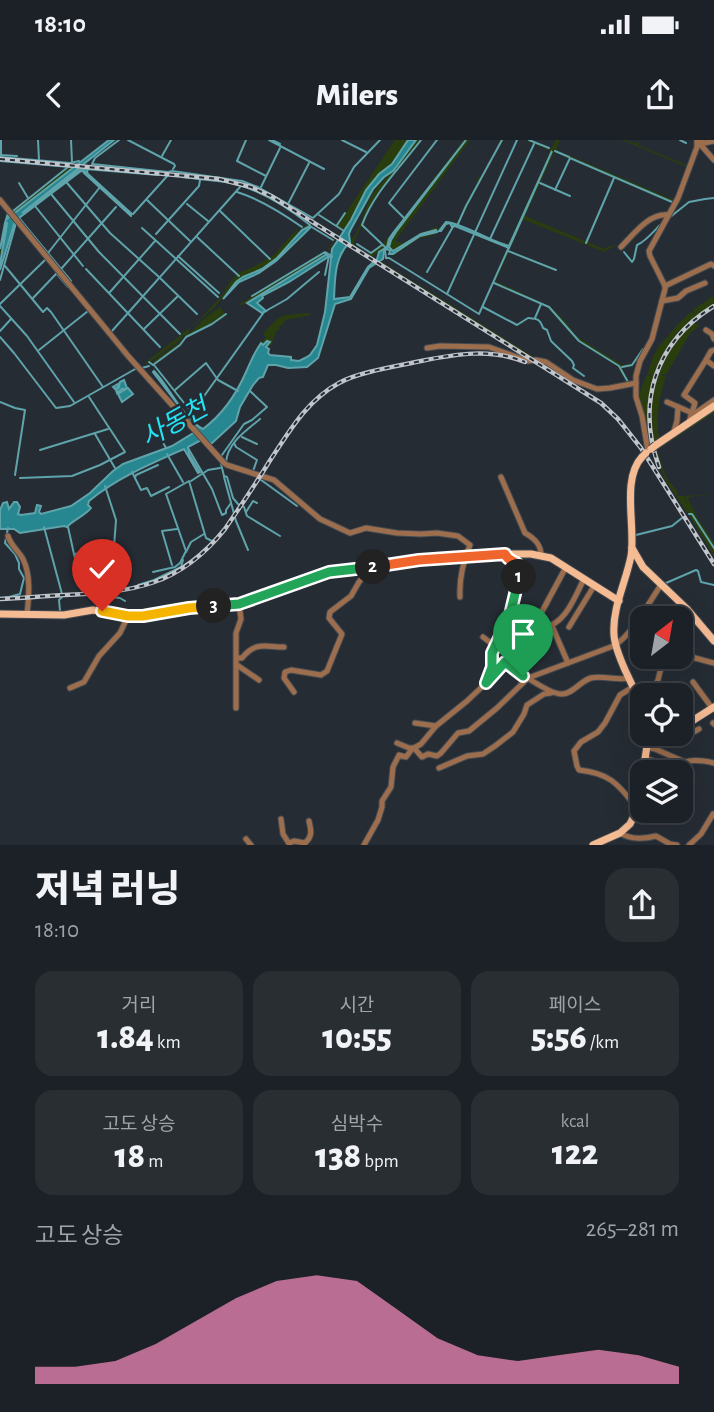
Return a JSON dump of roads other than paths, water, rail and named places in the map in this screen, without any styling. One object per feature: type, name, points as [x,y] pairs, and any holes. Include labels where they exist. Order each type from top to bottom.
[{"type":"main road","points":[[631,683],[616,645],[614,629],[632,547],[634,468],[648,451],[673,434],[690,417],[714,406]]},
{"type":"main road","points":[[632,547],[643,567],[687,609],[714,640]]},
{"type":"main road","points":[[0,614],[64,615],[93,610],[143,616],[189,608],[239,604],[329,572],[464,556],[505,554],[541,555],[551,558],[619,601]]},
{"type":"main road","points":[[695,720],[713,707]]},
{"type":"main road","points":[[645,758],[647,747]]},
{"type":"main road","points":[[593,845],[621,833],[630,823]]},
{"type":"street","points":[[699,142],[714,141]]},
{"type":"street","points":[[699,142],[714,160]]},
{"type":"street","points":[[648,451],[636,397],[636,383],[638,365],[650,344],[665,286],[649,253],[683,185],[699,142]]},
{"type":"street","points":[[0,200],[129,357],[227,465],[274,480],[320,519],[350,533],[366,528],[397,533],[458,536],[470,545],[464,556],[460,597]]},
{"type":"street","points":[[621,247],[652,218],[668,215]]},
{"type":"street","points":[[665,286],[710,264],[714,266]]},
{"type":"street","points":[[662,301],[678,298],[686,291],[705,283]]},
{"type":"street","points":[[706,330],[714,339]]},
{"type":"street","points":[[427,348],[489,347],[528,361],[546,362],[573,380],[597,388],[636,383]]},
{"type":"street","points":[[690,417],[695,403],[684,395],[714,350]]},
{"type":"street","points":[[706,360],[714,366]]},
{"type":"street","points":[[690,417],[714,400]]},
{"type":"street","points":[[667,402],[690,417]]},
{"type":"street","points":[[673,434],[678,407]]},
{"type":"street","points":[[501,477],[524,533],[540,546],[541,555]]},
{"type":"street","points":[[8,536],[23,558],[28,576],[27,614]]},
{"type":"street","points":[[486,683],[492,667],[492,653],[510,615],[521,566],[505,554]]},
{"type":"street","points":[[294,692],[284,678],[285,672],[291,670],[321,675],[327,671],[342,634],[330,618],[330,612],[351,596],[371,567]]},
{"type":"street","points":[[566,567],[538,619],[542,627],[552,626],[562,619],[584,579]]},
{"type":"street","points":[[397,743],[413,749],[422,757],[428,754],[437,756],[458,733],[469,731],[528,678],[620,642],[661,585]]},
{"type":"street","points":[[569,627],[594,586]]},
{"type":"street","points":[[236,708],[236,633],[241,619],[239,604]]},
{"type":"street","points":[[70,688],[84,682],[99,656],[120,633],[128,616]]},
{"type":"street","points":[[552,626],[568,663]]},
{"type":"street","points":[[483,637],[495,646]]},
{"type":"street","points":[[237,662],[257,646],[284,647]]},
{"type":"street","points":[[693,657],[714,663]]},
{"type":"street","points":[[237,662],[259,680]]},
{"type":"street","points":[[364,845],[376,825],[382,801],[391,787],[395,761],[400,755],[406,757],[421,744],[436,726],[467,701],[505,662],[555,693]]},
{"type":"street","points":[[439,768],[489,750],[513,732],[528,703],[544,694],[568,692],[594,677],[631,683]]},
{"type":"street","points":[[693,682],[713,707]]},
{"type":"street","points":[[630,684],[620,695],[598,732],[581,742],[574,751],[579,770],[610,778],[630,800]]},
{"type":"street","points":[[415,723],[436,726]]},
{"type":"street","points":[[693,732],[699,729]]},
{"type":"street","points":[[647,747],[685,762],[714,763]]},
{"type":"street","points":[[645,758],[651,760]]},
{"type":"street","points":[[689,845],[701,834],[713,814]]},
{"type":"street","points":[[281,819],[282,831],[289,844],[295,841],[305,843],[310,838],[309,821]]},
{"type":"street","points":[[621,833],[645,839],[656,836],[677,845]]},
{"type":"street","points":[[626,845],[629,837]]},
{"type":"water","points":[[109,140],[114,140],[22,213],[81,169],[88,169],[88,174],[132,214],[81,171],[19,218],[70,283],[16,218],[0,270],[7,222],[0,249],[8,213],[8,218]]},
{"type":"water","points":[[408,140],[416,140],[393,171],[373,189],[351,229],[350,242],[336,269],[334,299],[350,297],[368,267],[377,259],[379,252],[387,247],[393,233],[466,140],[396,232],[389,247],[393,251],[421,234],[436,230],[437,232],[420,236],[393,254],[389,254],[387,249],[384,251],[383,259],[369,268],[351,299],[335,304],[318,358],[307,367],[268,365],[263,377],[253,385],[240,407],[236,421],[211,444],[201,440],[188,447],[189,454],[200,472],[198,473],[184,449],[111,485],[89,501],[91,508],[67,527],[20,533],[14,529],[0,529],[0,510],[3,503],[7,502],[9,509],[17,502],[20,507],[18,514],[21,515],[35,513],[37,505],[41,506],[41,514],[71,506],[123,464],[172,446],[199,432],[153,372],[154,371],[183,411],[203,429],[217,417],[233,396],[261,343],[263,345],[267,341],[270,342],[266,347],[270,355],[291,357],[291,360],[299,361],[310,355],[317,345],[325,312],[332,249],[366,190],[379,174],[392,164]]},
{"type":"water","points":[[552,151],[509,248],[452,227],[450,223],[439,231],[446,222],[452,223],[509,246]]},
{"type":"water","points":[[310,226],[276,261],[239,282],[223,299],[236,282],[277,258],[302,230]]},
{"type":"water","points":[[327,254],[328,257],[262,296],[257,303],[266,311],[262,313],[247,303]]},
{"type":"water","points":[[124,380],[133,394],[122,402],[118,394],[126,389],[117,393],[116,390],[120,386],[115,389],[113,387],[118,384],[119,386]]},
{"type":"waterway","points":[[1,140],[1,156]]},
{"type":"waterway","points":[[38,140],[39,160]]},
{"type":"waterway","points":[[71,140],[72,162]]},
{"type":"waterway","points":[[119,140],[95,158],[92,164],[242,181],[313,218],[339,194],[354,167],[380,140]]},
{"type":"waterway","points":[[128,140],[174,164],[173,169]]},
{"type":"waterway","points":[[162,156],[171,140]]},
{"type":"waterway","points":[[246,140],[237,161],[266,176]]},
{"type":"waterway","points":[[269,140],[324,169]]},
{"type":"waterway","points":[[272,140],[280,144]]},
{"type":"waterway","points":[[342,140],[366,152]]},
{"type":"waterway","points":[[385,247],[362,225],[380,191],[421,140]]},
{"type":"waterway","points":[[405,219],[389,203],[437,140]]},
{"type":"waterway","points":[[457,226],[502,140]]},
{"type":"waterway","points":[[447,294],[517,140]]},
{"type":"waterway","points":[[529,140],[549,148]]},
{"type":"waterway","points":[[680,140],[686,143]]},
{"type":"waterway","points":[[490,239],[534,144]]},
{"type":"waterway","points":[[261,187],[280,148]]},
{"type":"waterway","points":[[555,151],[569,157]]},
{"type":"waterway","points":[[0,155],[17,156]]},
{"type":"waterway","points":[[0,157],[70,163],[79,161]]},
{"type":"waterway","points":[[555,190],[570,158],[672,202]]},
{"type":"waterway","points":[[0,161],[70,167]]},
{"type":"waterway","points":[[288,204],[309,163]]},
{"type":"waterway","points":[[13,211],[68,167]]},
{"type":"waterway","points":[[86,169],[158,175]]},
{"type":"waterway","points":[[84,171],[131,216]]},
{"type":"waterway","points":[[133,214],[169,174]]},
{"type":"waterway","points":[[182,177],[226,182],[248,188],[281,205],[310,225]]},
{"type":"waterway","points":[[586,243],[614,178]]},
{"type":"waterway","points":[[156,234],[199,186],[200,180]]},
{"type":"waterway","points":[[19,183],[28,198]]},
{"type":"waterway","points":[[67,183],[110,233],[197,314]]},
{"type":"waterway","points":[[540,183],[570,196]]},
{"type":"waterway","points":[[48,253],[100,187]]},
{"type":"waterway","points":[[112,331],[240,187]]},
{"type":"waterway","points":[[237,192],[271,207],[302,227]]},
{"type":"waterway","points":[[51,194],[99,252],[180,334]]},
{"type":"waterway","points":[[669,218],[689,202],[714,198]]},
{"type":"waterway","points":[[147,200],[190,241]]},
{"type":"waterway","points":[[187,204],[208,221]]},
{"type":"waterway","points":[[35,206],[83,266]]},
{"type":"waterway","points":[[61,269],[116,207]]},
{"type":"waterway","points":[[220,211],[270,259]]},
{"type":"waterway","points":[[337,225],[345,213]]},
{"type":"waterway","points":[[319,215],[344,231]]},
{"type":"waterway","points":[[0,280],[16,223]]},
{"type":"waterway","points":[[427,272],[454,225]]},
{"type":"waterway","points":[[624,252],[632,262],[637,245],[660,225]]},
{"type":"waterway","points":[[310,226],[333,240]]},
{"type":"waterway","points":[[142,228],[218,297]]},
{"type":"waterway","points":[[197,237],[239,276]]},
{"type":"waterway","points":[[110,292],[155,241]]},
{"type":"waterway","points":[[357,244],[371,253],[382,245]]},
{"type":"waterway","points":[[385,251],[386,258],[479,314],[509,247]]},
{"type":"waterway","points":[[508,251],[556,270]]},
{"type":"waterway","points":[[252,296],[325,252],[332,256]]},
{"type":"waterway","points":[[178,256],[219,293]]},
{"type":"waterway","points":[[325,275],[329,256],[332,257]]},
{"type":"waterway","points":[[0,304],[46,259]]},
{"type":"waterway","points":[[5,266],[43,312],[47,308],[51,312],[103,387]]},
{"type":"waterway","points":[[86,269],[160,347]]},
{"type":"waterway","name":"사동천","points":[[154,365],[192,413],[264,312],[287,299],[319,272]]},
{"type":"waterway","points":[[56,273],[68,287]]},
{"type":"waterway","points":[[33,298],[56,274]]},
{"type":"waterway","points":[[494,283],[549,307],[579,341],[619,366],[628,382]]},
{"type":"waterway","points":[[144,329],[178,296]]},
{"type":"waterway","points":[[535,318],[541,304]]},
{"type":"waterway","points":[[0,306],[27,336],[74,402]]},
{"type":"waterway","points":[[483,307],[517,325],[528,318],[538,320],[547,330],[551,341],[572,361],[573,368],[584,376]]},
{"type":"waterway","points":[[39,350],[88,311]]},
{"type":"waterway","points":[[149,362],[153,365],[180,345],[186,337],[226,314]]},
{"type":"waterway","points":[[0,331],[11,319]]},
{"type":"waterway","points":[[0,337],[56,408],[70,406],[137,368]]},
{"type":"waterway","points":[[622,367],[632,365],[643,349]]},
{"type":"waterway","points":[[121,351],[129,359]]},
{"type":"waterway","name":"사동천","points":[[175,390],[206,363],[218,380],[238,391]]},
{"type":"waterway","points":[[142,368],[149,366]]},
{"type":"waterway","points":[[222,455],[244,424],[267,407],[250,391]]},
{"type":"waterway","points":[[20,478],[72,476],[125,452],[89,397]]},
{"type":"waterway","points":[[0,402],[25,410],[15,475]]},
{"type":"waterway","points":[[226,462],[234,443],[260,419]]},
{"type":"waterway","points":[[40,450],[108,429]]},
{"type":"waterway","points":[[95,434],[115,468]]},
{"type":"waterway","name":"사동천","points":[[160,437],[166,448]]},
{"type":"waterway","points":[[242,437],[257,444]]},
{"type":"waterway","points":[[234,443],[257,460],[253,471]]},
{"type":"waterway","points":[[188,448],[212,489],[222,515],[231,503]]},
{"type":"waterway","name":"사동천","points":[[167,454],[183,482]]},
{"type":"waterway","points":[[221,464],[233,498],[244,507],[247,516],[280,536]]},
{"type":"waterway","points":[[135,478],[136,475],[158,465]]},
{"type":"waterway","points":[[191,481],[208,470],[220,468]]},
{"type":"waterway","points":[[132,472],[141,490],[147,488],[151,496],[169,487]]},
{"type":"waterway","points":[[224,477],[236,521],[248,550]]},
{"type":"waterway","points":[[257,477],[297,506]]},
{"type":"waterway","points":[[153,572],[175,567],[186,551],[166,494],[189,481],[206,538],[212,541]]},
{"type":"waterway","points":[[105,486],[116,520],[112,597],[125,601]]},
{"type":"waterway","points":[[246,512],[253,501],[257,503]]},
{"type":"waterway","points":[[689,514],[692,514],[714,548]]},
{"type":"waterway","points":[[636,535],[672,526],[682,518]]},
{"type":"waterway","points":[[44,527],[62,594],[59,600],[60,611]]},
{"type":"waterway","points":[[68,527],[78,572]]},
{"type":"waterway","points":[[0,598],[20,594],[24,578],[15,554],[5,543],[8,528]]},
{"type":"waterway","points":[[172,565],[162,531],[177,529]]},
{"type":"waterway","points":[[186,552],[191,542],[204,534]]},
{"type":"waterway","points":[[75,554],[88,551],[90,559]]},
{"type":"waterway","points":[[137,587],[181,567],[183,560]]},
{"type":"waterway","points":[[666,583],[696,570],[701,582],[714,585]]},
{"type":"railway","points":[[0,159],[219,179],[251,187],[271,196],[601,403],[641,448],[714,564]]},
{"type":"railway","points":[[659,467],[652,443],[650,420],[651,397],[656,376],[677,337],[714,306]]},
{"type":"railway","points":[[0,599],[90,594],[134,588],[172,574],[190,563],[225,529],[299,418],[327,390],[347,379],[390,367],[460,355],[499,355],[525,362]]}]
